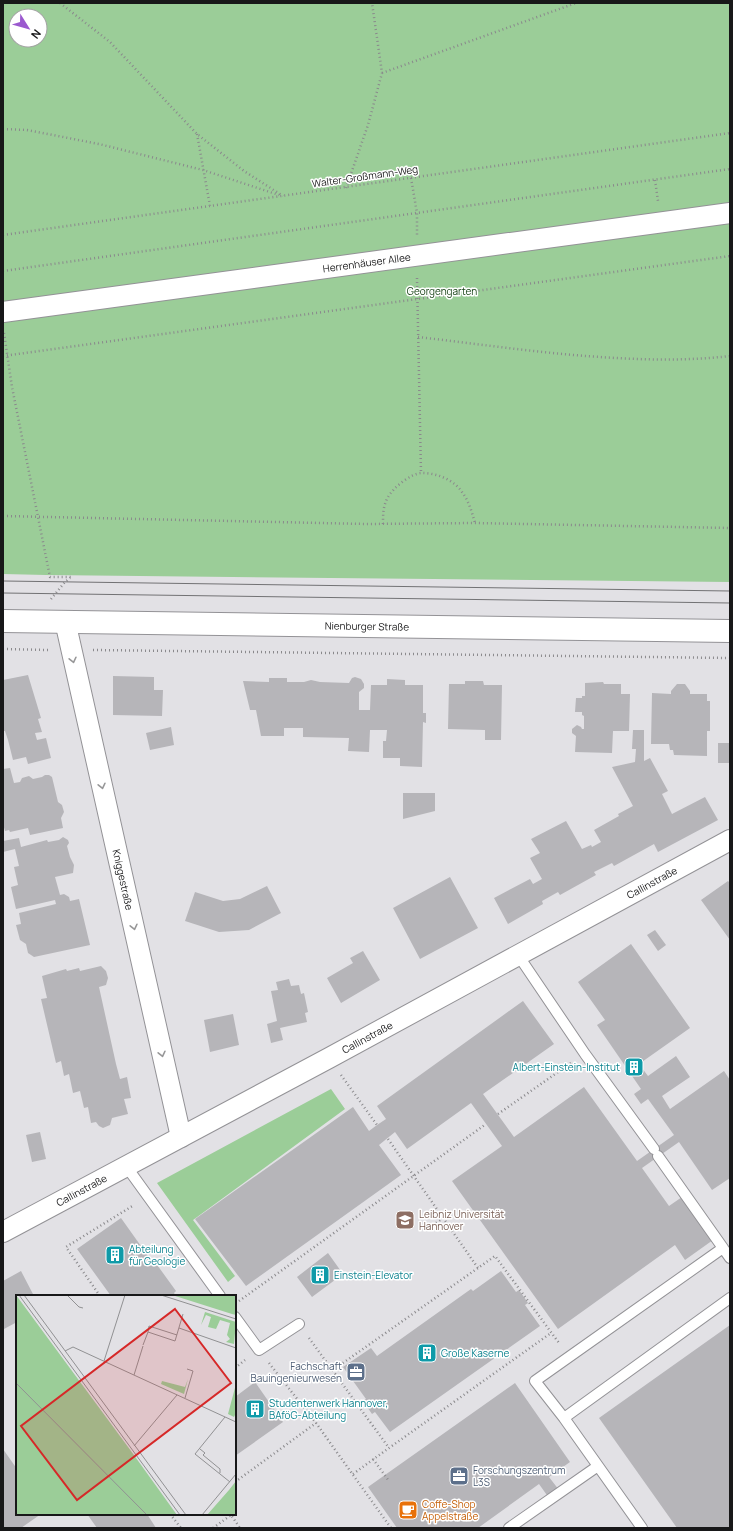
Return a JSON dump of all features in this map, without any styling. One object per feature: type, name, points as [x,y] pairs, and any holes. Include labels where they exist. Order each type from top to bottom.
[{"type":"street","name":"Herrenhäuser Allee","points":[[3,312],[730,213]]},
{"type":"street","name":"Nienburger Straße","points":[[3,621],[730,631]]},
{"type":"street","name":"Kniggestraße","points":[[64,622],[181,1137]]},
{"type":"street","name":"Callinstraße","points":[[3,1232],[329,1058],[730,840]]},
{"type":"lane","points":[[518,956],[585,1054],[730,1258]]},
{"type":"lane","points":[[126,1166],[219,1295]]},
{"type":"lane","points":[[642,1528],[564,1418],[535,1381],[722,1248]]},
{"type":"lane","points":[[564,1418],[730,1298]]},
{"type":"lane","points":[[236,1318],[259,1350],[299,1324]]},
{"type":"lane","points":[[509,1528],[598,1466]]},
{"type":"path","points":[[60,3],[110,42],[197,134],[244,171],[283,196]]},
{"type":"path","points":[[346,188],[368,125],[382,73],[372,3]]},
{"type":"path","points":[[382,73],[576,3]]},
{"type":"path","points":[[3,129],[26,130],[99,144],[203,170],[283,196]]},
{"type":"path","name":"Walter-Großmann-Weg","points":[[3,235],[730,133]]},
{"type":"path","points":[[197,134],[210,206]]},
{"type":"path","points":[[3,271],[730,169]]},
{"type":"path","points":[[411,178],[417,213],[421,473]]},
{"type":"path","points":[[5,356],[730,256]]},
{"type":"path","points":[[3,326],[5,356],[50,577],[71,577],[49,601]]},
{"type":"path","points":[[418,337],[546,353],[647,360],[730,356]]},
{"type":"path","points":[[383,524],[383,510],[388,496],[398,485],[421,473],[438,476],[452,482],[462,491],[469,504],[475,523]]},
{"type":"path","points":[[3,516],[383,524],[475,523],[730,528]]},
{"type":"path","points":[[3,649],[730,658]]},
{"type":"path","points":[[498,1114],[585,1054]]},
{"type":"path","points":[[329,1058],[377,1125]]},
{"type":"path","points":[[236,1302],[486,1124]]},
{"type":"path","points":[[388,1139],[478,1268]]},
{"type":"path","points":[[99,1295],[66,1247],[148,1196]]},
{"type":"path","points":[[436,1223],[443,1218]]},
{"type":"path","points":[[333,1370],[495,1256],[569,1356]]},
{"type":"path","points":[[299,1324],[389,1448]]},
{"type":"path","points":[[353,1474],[551,1333]]},
{"type":"path","points":[[259,1350],[316,1424],[391,1528]]},
{"type":"path","points":[[236,1481],[316,1424]]},
{"type":"path","points":[[374,1459],[389,1481]]},
{"type":"path","points":[[171,1515],[181,1528]]},
{"type":"path","points":[[213,1528],[230,1515]]},
{"type":"path","points":[[232,1515],[240,1528]]},
{"type":"green space","name":"Georgengarten","points":[[3,3],[730,3],[730,582],[3,574]]},
{"type":"green space","points":[[331,1089],[345,1109],[193,1220],[235,1276],[228,1282],[157,1183]]},
{"type":"building","points":[[28,675],[41,718],[38,719],[42,732],[35,733],[37,740],[46,738],[51,758],[28,764],[26,757],[13,760],[5,731],[3,731],[3,680]]},
{"type":"building","points":[[113,676],[154,677],[154,690],[163,690],[162,716],[113,715]]},
{"type":"building","points":[[355,677],[361,679],[364,684],[364,688],[359,692],[359,710],[370,710],[371,685],[387,685],[387,679],[405,680],[405,685],[423,685],[423,713],[426,713],[426,723],[423,722],[422,767],[400,766],[400,758],[383,758],[383,741],[386,741],[387,730],[370,730],[369,752],[348,751],[349,738],[303,737],[303,728],[284,728],[284,736],[261,736],[256,710],[250,710],[243,681],[269,682],[269,678],[287,678],[287,682],[304,682],[311,680],[320,682],[349,683],[352,678]]},
{"type":"building","points":[[465,681],[483,681],[484,685],[502,685],[501,740],[485,740],[485,730],[448,729],[449,684],[465,684]]},
{"type":"building","points":[[603,682],[604,684],[621,684],[621,694],[630,694],[629,731],[613,731],[612,753],[575,752],[576,736],[572,733],[572,729],[577,725],[584,729],[584,716],[582,715],[582,712],[575,712],[576,698],[582,698],[582,696],[585,696],[585,683]]},
{"type":"building","points":[[677,684],[685,684],[690,691],[690,694],[707,694],[707,701],[710,701],[710,731],[707,731],[707,756],[674,755],[673,750],[670,750],[669,744],[651,744],[652,693],[671,694],[671,691]]},
{"type":"building","points":[[171,727],[174,745],[150,750],[146,733]]},
{"type":"building","points":[[633,730],[644,730],[644,761],[650,758],[668,791],[662,794],[672,814],[705,797],[718,820],[658,852],[654,844],[614,866],[612,863],[594,872],[596,875],[560,895],[558,892],[542,901],[543,904],[508,924],[494,898],[530,879],[533,884],[542,879],[530,858],[540,853],[531,839],[566,821],[582,849],[591,845],[592,847],[601,842],[594,830],[633,806],[612,767],[635,762],[636,749],[632,749]]},
{"type":"building","points":[[718,743],[729,743],[730,763],[718,763]]},
{"type":"building","points":[[10,768],[14,783],[20,782],[22,778],[29,776],[33,779],[45,775],[52,777],[58,802],[62,805],[64,812],[61,818],[63,828],[30,835],[28,828],[10,832],[9,830],[5,831],[3,824],[3,769]]},
{"type":"building","points":[[403,793],[435,793],[435,811],[403,819]]},
{"type":"building","points":[[63,837],[68,840],[69,843],[67,846],[74,865],[73,873],[55,877],[60,895],[64,894],[69,897],[70,901],[79,899],[90,945],[34,957],[28,953],[26,944],[20,940],[16,925],[21,924],[19,913],[56,904],[55,900],[16,909],[11,887],[18,885],[14,867],[19,866],[15,849],[3,852],[3,841],[19,838],[21,847],[47,840],[48,842],[59,840]]},
{"type":"building","points":[[450,877],[478,928],[420,959],[393,908]]},
{"type":"building","points":[[728,881],[730,883],[730,940],[701,900]]},
{"type":"building","points":[[267,886],[281,913],[249,930],[219,932],[185,921],[195,892],[223,901],[240,899]]},
{"type":"building","points":[[655,930],[666,945],[658,951],[647,935]]},
{"type":"building","points":[[631,944],[690,1028],[639,1064],[648,1076],[676,1056],[690,1077],[662,1096],[670,1109],[724,1071],[730,1080],[730,1178],[712,1190],[679,1142],[642,1168],[669,1206],[682,1197],[713,1240],[685,1260],[675,1245],[558,1329],[452,1181],[502,1146],[471,1103],[407,1149],[395,1132],[379,1145],[401,1175],[246,1286],[195,1219],[353,1107],[369,1131],[386,1119],[377,1106],[523,1001],[554,1044],[483,1094],[514,1137],[584,1087],[637,1161],[674,1135],[648,1099],[641,1104],[634,1094],[641,1089],[597,1025],[605,1020],[578,982]]},
{"type":"building","points":[[363,951],[380,980],[341,1003],[327,978],[353,963],[350,958]]},
{"type":"building","points":[[101,966],[106,971],[108,978],[106,985],[99,987],[116,1064],[120,1079],[127,1077],[131,1098],[124,1099],[128,1114],[112,1118],[110,1125],[103,1128],[96,1122],[91,1123],[88,1107],[84,1108],[80,1091],[73,1093],[69,1074],[64,1076],[61,1061],[56,1063],[41,999],[47,998],[42,976],[66,969],[67,971],[79,968],[80,971]]},
{"type":"building","points":[[289,979],[291,986],[299,985],[301,994],[304,993],[308,1012],[305,1013],[307,1022],[280,1028],[283,1040],[271,1043],[267,1024],[277,1021],[271,991],[278,990],[276,982]]},
{"type":"building","points":[[233,1014],[239,1045],[210,1052],[204,1020]]},
{"type":"building","points":[[40,1132],[46,1159],[32,1162],[26,1135]]},
{"type":"building","name":"Abteilung für Geologie","points":[[121,1218],[153,1263],[155,1262],[176,1291],[174,1293],[175,1295],[110,1295],[77,1249]]},
{"type":"building","name":"Einstein-Elevator","points":[[328,1253],[343,1274],[312,1297],[297,1277]]},
{"type":"building","points":[[21,1271],[33,1295],[16,1295],[16,1323],[4,1329],[3,1329],[3,1281]]},
{"type":"building","name":"Große Kaserne","points":[[501,1271],[516,1292],[519,1290],[528,1303],[525,1305],[540,1326],[390,1432],[375,1412],[372,1414],[363,1401],[366,1399],[343,1367],[371,1348],[377,1356],[471,1289],[473,1291]]},
{"type":"building","points":[[730,1325],[730,1528],[677,1528],[599,1418]]},
{"type":"building","name":"Studentenwerk Hannover, BAföG-Abteilung","points":[[255,1382],[283,1422],[236,1455],[236,1396]]},
{"type":"building","points":[[515,1383],[570,1462],[549,1477],[559,1490],[549,1498],[539,1484],[478,1528],[397,1528],[368,1487]]},
{"type":"building","points":[[3,1449],[16,1468],[16,1515],[40,1515],[21,1528],[3,1528]]},
{"type":"building","points":[[88,1515],[148,1515],[156,1528],[97,1528]]},
{"type":"tram line","points":[[3,581],[730,591]]},
{"type":"tram line","points":[[3,593],[730,603]]},
{"type":"place","name":"Albert-Einstein-Institut","points":[[634,1067]]},
{"type":"place","name":"Leibniz Universität Hannover","points":[[405,1220]]},
{"type":"place","name":"Abteilung für Geologie","points":[[115,1255]]},
{"type":"place","name":"Einstein-Elevator","points":[[320,1275]]},
{"type":"place","name":"Große Kaserne","points":[[427,1353]]},
{"type":"place","name":"Fachschaft Bauingenieurwesen","points":[[356,1372]]},
{"type":"place","name":"Studentenwerk Hannover, BAföG-Abteilung","points":[[255,1409]]},
{"type":"place","name":"Forschungszentrum L3S","points":[[459,1476]]},
{"type":"place","name":"Coffe-Shop Appelstraße","points":[[408,1510]]}]
